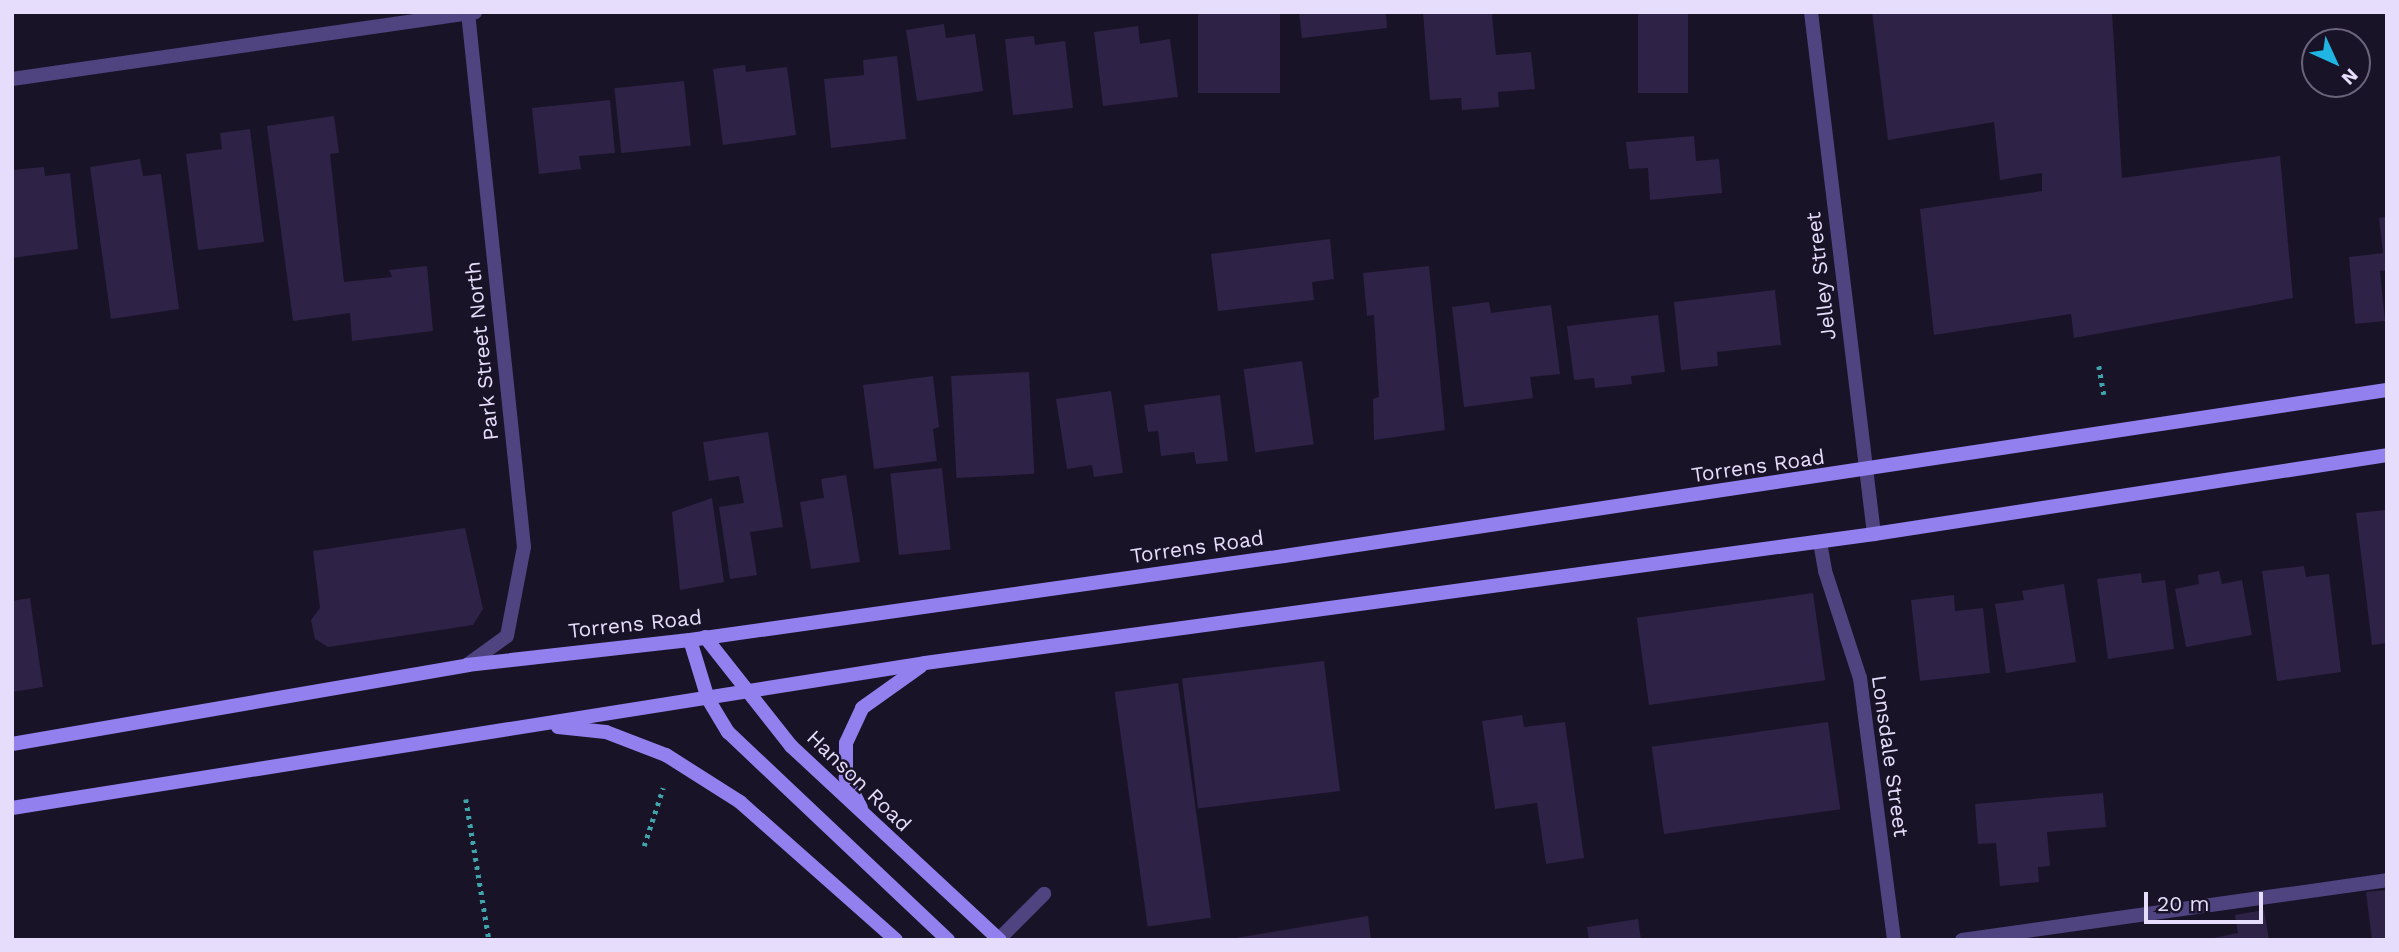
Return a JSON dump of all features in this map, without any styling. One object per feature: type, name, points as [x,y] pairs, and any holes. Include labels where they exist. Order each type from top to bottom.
[{"type":"main road","name":"Torrens Road","points":[[12,744],[467,665],[690,640],[1864,472],[2387,390]]},
{"type":"main road","points":[[12,808],[925,663],[1820,542],[2387,455]]},
{"type":"main road","name":"Hanson Road","points":[[705,637],[791,746],[999,939]]},
{"type":"main road","points":[[690,640],[708,699],[728,732],[948,940]]},
{"type":"main road","points":[[864,816],[846,778],[846,743],[862,709],[925,663]]},
{"type":"main road","points":[[536,725],[606,732],[666,755],[740,802],[896,940]]},
{"type":"street","points":[[12,79],[475,12]]},
{"type":"street","name":"Jelley Street","points":[[1811,12],[1864,472],[1874,534]]},
{"type":"street","name":"Park Street North","points":[[467,665],[507,636],[524,547],[468,13]]},
{"type":"street","name":"Lonsdale Street","points":[[1820,542],[1825,571],[1860,678],[1894,940]]},
{"type":"street","points":[[1962,940],[2387,880]]},
{"type":"street","points":[[999,939],[1044,894]]},
{"type":"path","points":[[2099,366],[2104,395]]},
{"type":"path","points":[[644,846],[663,788]]},
{"type":"path","points":[[466,799],[489,940]]},
{"type":"building","points":[[1198,12],[1280,12],[1280,93],[1198,93]]},
{"type":"building","points":[[1299,12],[1386,12],[1387,28],[1302,38]]},
{"type":"building","points":[[1423,12],[1498,12],[1492,15],[1496,55],[1531,52],[1535,89],[1498,92],[1499,107],[1462,110],[1461,98],[1430,100]]},
{"type":"building","points":[[1638,12],[1688,12],[1688,93],[1638,93]]},
{"type":"building","points":[[1872,12],[2112,12],[2122,178],[2280,156],[2293,298],[2074,338],[2071,314],[1934,335],[1920,209],[2042,191],[2042,173],[2000,180],[1994,122],[1888,140]]},
{"type":"building","points":[[944,24],[946,38],[975,34],[983,91],[917,101],[906,30]]},
{"type":"building","points":[[1138,26],[1140,44],[1170,39],[1178,97],[1103,106],[1094,32]]},
{"type":"building","points":[[1034,36],[1035,45],[1065,41],[1073,108],[1013,115],[1005,39]]},
{"type":"building","points":[[897,56],[906,139],[831,148],[824,79],[864,75],[863,60]]},
{"type":"building","points":[[745,65],[746,72],[787,67],[796,135],[723,145],[713,69]]},
{"type":"building","points":[[684,81],[691,146],[621,153],[614,88]]},
{"type":"building","points":[[610,100],[615,153],[579,156],[581,169],[539,174],[532,108]]},
{"type":"building","points":[[334,116],[339,153],[330,154],[344,282],[392,277],[389,270],[427,266],[433,331],[352,341],[350,313],[293,321],[267,126]]},
{"type":"building","points":[[250,129],[264,242],[198,250],[186,154],[222,149],[220,133]]},
{"type":"building","points":[[1694,136],[1696,161],[1719,159],[1722,193],[1650,200],[1648,168],[1629,169],[1626,142]]},
{"type":"building","points":[[140,159],[143,176],[161,174],[179,309],[111,319],[90,167]]},
{"type":"building","points":[[44,167],[45,176],[70,173],[78,249],[12,258],[12,170]]},
{"type":"building","points":[[2387,217],[2387,270],[2380,271],[2385,321],[2355,324],[2349,257],[2383,253],[2379,218]]},
{"type":"building","points":[[1330,239],[1334,279],[1312,282],[1314,300],[1218,311],[1211,254]]},
{"type":"building","points":[[1429,266],[1445,430],[1374,440],[1373,399],[1379,397],[1374,315],[1367,316],[1363,273]]},
{"type":"building","points":[[1775,290],[1781,345],[1717,352],[1718,366],[1681,370],[1674,302]]},
{"type":"building","points":[[1489,302],[1491,313],[1551,305],[1560,374],[1530,377],[1533,398],[1464,407],[1452,307]]},
{"type":"building","points":[[1658,315],[1665,372],[1631,376],[1632,384],[1595,388],[1594,378],[1574,380],[1567,326]]},
{"type":"building","points":[[1302,361],[1314,444],[1255,452],[1244,369]]},
{"type":"building","points":[[1029,372],[1034,474],[956,478],[951,376]]},
{"type":"building","points":[[933,376],[939,427],[933,429],[937,461],[874,469],[863,385]]},
{"type":"building","points":[[1111,391],[1123,473],[1094,477],[1092,465],[1067,469],[1056,399]]},
{"type":"building","points":[[1220,395],[1228,461],[1196,464],[1194,452],[1161,456],[1158,431],[1148,432],[1144,405]]},
{"type":"building","points":[[768,432],[783,527],[750,532],[757,575],[730,579],[719,507],[744,503],[739,476],[709,481],[703,442]]},
{"type":"building","points":[[942,468],[951,550],[899,555],[890,473]]},
{"type":"building","points":[[846,475],[860,562],[811,569],[800,502],[824,498],[821,479]]},
{"type":"building","points":[[712,498],[724,582],[680,590],[672,512]]},
{"type":"building","points":[[2387,510],[2387,643],[2372,645],[2356,513]]},
{"type":"building","points":[[465,528],[483,609],[473,625],[328,647],[315,639],[311,620],[320,608],[313,551]]},
{"type":"building","points":[[2304,566],[2306,577],[2329,574],[2341,672],[2277,681],[2262,571]]},
{"type":"building","points":[[2219,571],[2222,584],[2242,580],[2252,635],[2186,647],[2175,589],[2199,584],[2198,575]]},
{"type":"building","points":[[2141,573],[2142,583],[2165,580],[2174,649],[2108,659],[2097,579]]},
{"type":"building","points":[[2064,584],[2076,662],[2006,673],[1995,604],[2024,600],[2022,591]]},
{"type":"building","points":[[1813,593],[1825,680],[1649,705],[1637,618]]},
{"type":"building","points":[[1954,595],[1955,611],[1983,608],[1990,673],[1920,681],[1911,600]]},
{"type":"building","points":[[30,598],[43,687],[12,692],[12,601]]},
{"type":"building","points":[[1324,661],[1340,791],[1198,808],[1182,678]]},
{"type":"building","points":[[1178,683],[1211,918],[1148,927],[1115,692]]},
{"type":"building","points":[[1522,715],[1524,727],[1565,722],[1584,858],[1546,864],[1537,803],[1495,809],[1482,721]]},
{"type":"building","points":[[1828,722],[1840,809],[1664,834],[1652,747]]},
{"type":"building","points":[[2103,793],[2106,827],[2047,832],[2050,866],[2038,867],[2039,882],[2000,886],[1996,843],[1978,844],[1975,804]]},
{"type":"building","points":[[2387,890],[2387,940],[2372,940],[2366,892]]},
{"type":"building","points":[[2264,910],[2269,940],[2204,940],[2238,933],[2235,915]]},
{"type":"building","points":[[1368,916],[1371,940],[1236,940],[1236,938]]},
{"type":"building","points":[[1638,919],[1641,940],[1589,940],[1587,927]]}]
